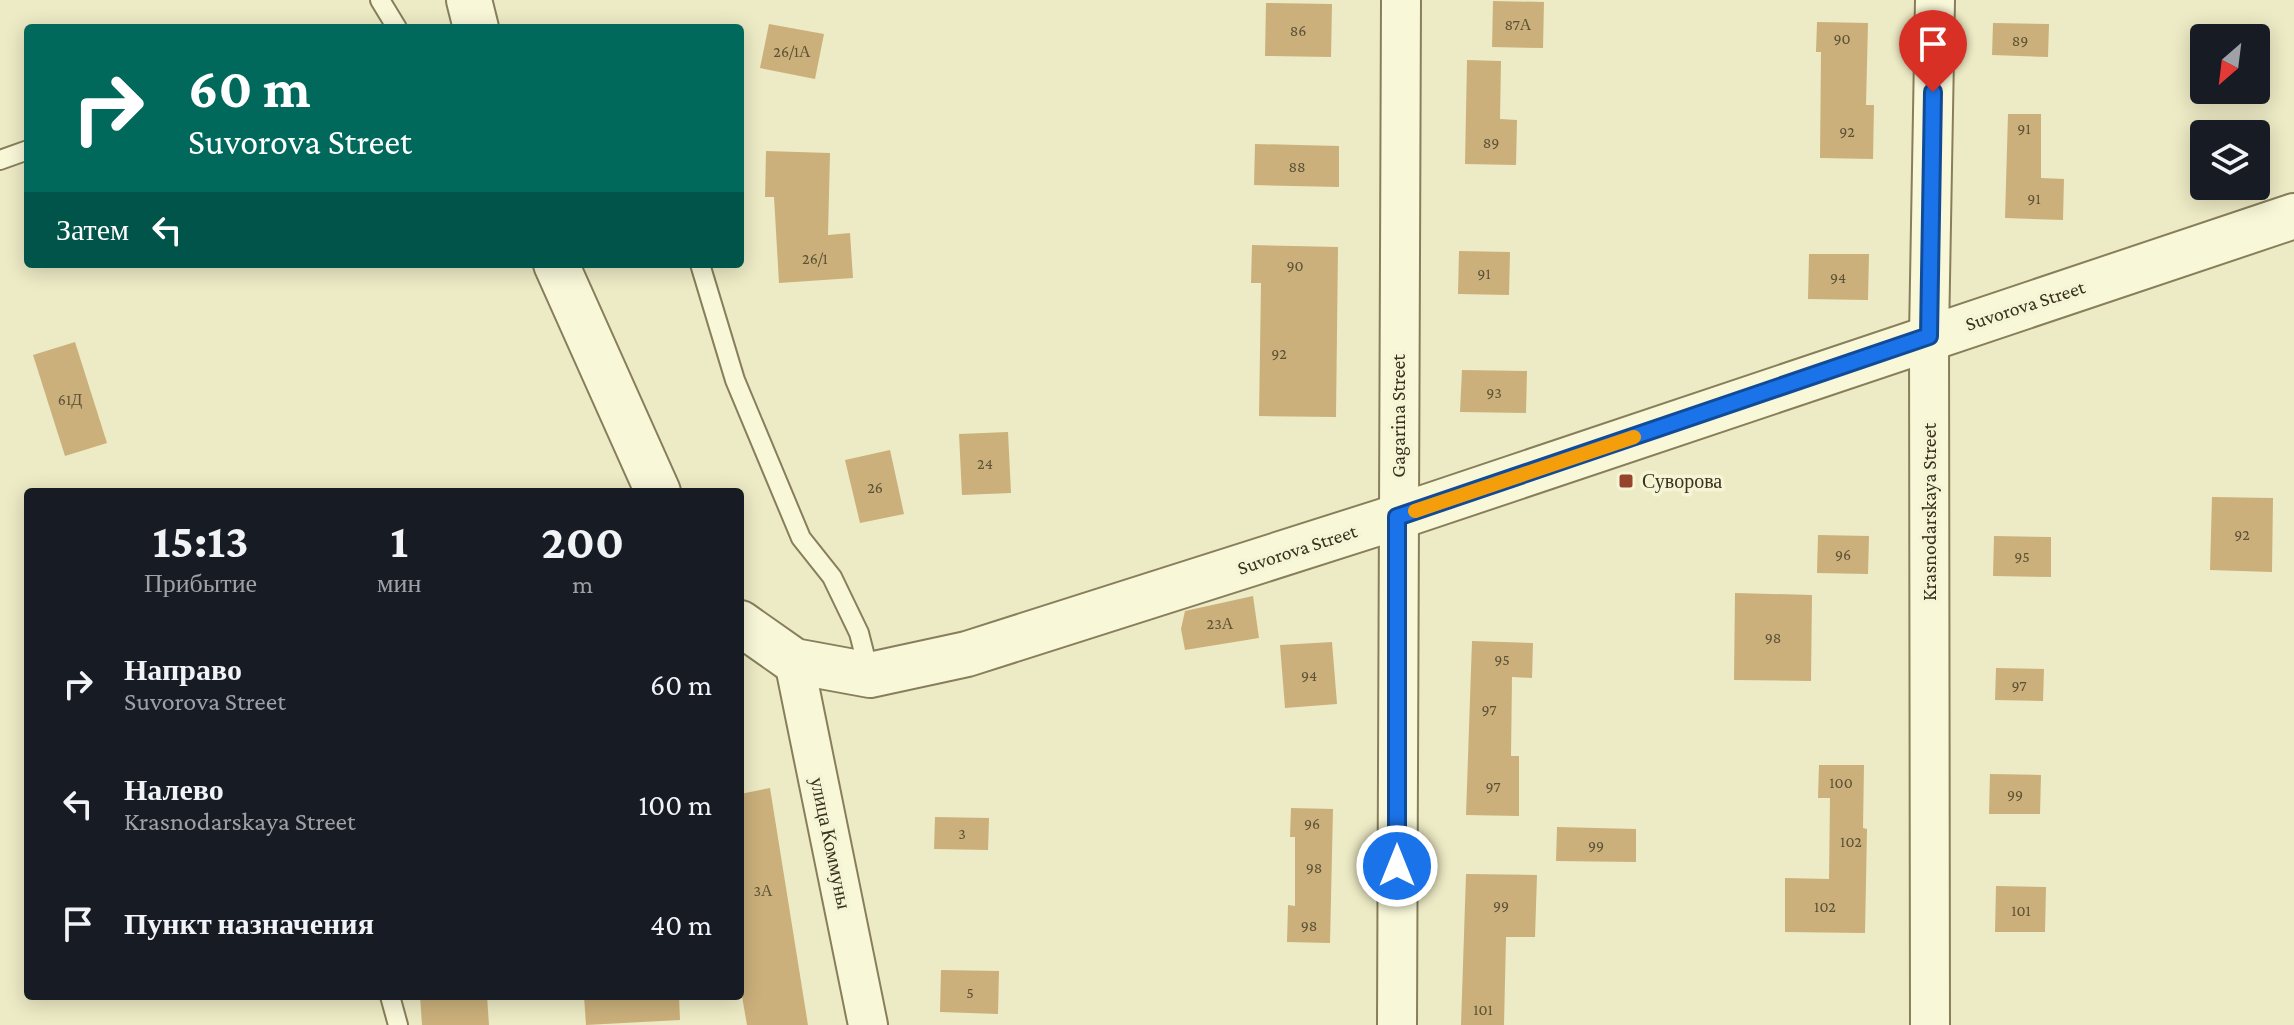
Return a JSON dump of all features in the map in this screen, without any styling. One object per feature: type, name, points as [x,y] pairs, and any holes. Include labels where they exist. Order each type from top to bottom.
[{"type":"street","points":[[469,0],[475,24]]},
{"type":"street","name":"Gagarina Street","points":[[1397,1025],[1401,0]]},
{"type":"street","name":"Krasnodarskaya Street","points":[[1930,1025],[1929,336],[1935,0]]},
{"type":"street","name":"Suvorova Street","points":[[794,661],[870,675],[967,654],[1397,517],[2294,216]]},
{"type":"street","points":[[558,268],[656,488]]},
{"type":"street","points":[[744,626],[794,661]]},
{"type":"street","name":"улица Коммуны","points":[[794,661],[868,1025]]},
{"type":"lane","points":[[380,0],[395,24]]},
{"type":"lane","points":[[0,160],[24,151]]},
{"type":"lane","points":[[701,268],[735,380],[801,538],[832,577],[859,633],[870,675]]},
{"type":"lane","points":[[391,1000],[398,1025]]},
{"type":"building","points":[[1493,1],[1544,2],[1543,48],[1492,47]]},
{"type":"building","points":[[1266,3],[1332,4],[1331,57],[1265,56]]},
{"type":"building","points":[[1817,22],[1868,23],[1866,105],[1874,105],[1873,159],[1820,158],[1821,52],[1816,52]]},
{"type":"building","points":[[1993,23],[2049,24],[2048,57],[1992,55]]},
{"type":"building","points":[[769,24],[824,34],[815,79],[760,68]]},
{"type":"building","points":[[1467,60],[1501,61],[1500,119],[1517,120],[1516,165],[1465,164]]},
{"type":"building","points":[[2008,114],[2041,114],[2041,178],[2064,179],[2063,220],[2005,218]]},
{"type":"building","points":[[1255,144],[1339,146],[1339,187],[1254,185]]},
{"type":"building","points":[[766,151],[830,153],[828,235],[850,233],[853,278],[779,283],[774,197],[765,197]]},
{"type":"building","points":[[1252,245],[1338,247],[1336,417],[1259,416],[1261,283],[1251,283]]},
{"type":"building","points":[[1459,251],[1510,252],[1509,295],[1458,294]]},
{"type":"building","points":[[1809,254],[1869,254],[1868,300],[1808,299]]},
{"type":"building","points":[[75,342],[107,443],[65,456],[33,355]]},
{"type":"building","points":[[1462,370],[1527,371],[1526,413],[1460,412]]},
{"type":"building","points":[[1008,432],[1011,493],[962,495],[959,434]]},
{"type":"building","points":[[890,450],[904,514],[860,523],[845,460]]},
{"type":"building","points":[[2212,497],[2273,498],[2272,572],[2210,570]]},
{"type":"building","points":[[1818,535],[1869,536],[1868,574],[1817,573]]},
{"type":"building","points":[[1994,536],[2051,537],[2051,577],[1993,576]]},
{"type":"building","points":[[1735,593],[1812,595],[1811,681],[1734,680]]},
{"type":"building","points":[[1253,596],[1259,638],[1185,650],[1181,629],[1185,611]]},
{"type":"building","points":[[1472,641],[1533,643],[1532,678],[1512,677],[1511,756],[1519,756],[1519,816],[1466,815]]},
{"type":"building","points":[[1332,642],[1337,704],[1285,708],[1280,645]]},
{"type":"building","points":[[1996,668],[2044,669],[2043,701],[1995,700]]},
{"type":"building","points":[[1819,765],[1864,765],[1863,828],[1867,829],[1865,933],[1785,932],[1785,878],[1829,879],[1830,798],[1818,798]]},
{"type":"building","points":[[1990,774],[2041,775],[2040,814],[1989,814]]},
{"type":"building","points":[[770,788],[808,1025],[747,1025],[743,1000],[744,793]]},
{"type":"building","points":[[1291,808],[1333,809],[1330,943],[1287,942],[1288,905],[1295,906],[1295,837],[1290,837]]},
{"type":"building","points":[[935,817],[989,818],[988,850],[934,849]]},
{"type":"building","points":[[1557,827],[1636,829],[1636,862],[1556,861]]},
{"type":"building","points":[[1466,874],[1537,875],[1535,937],[1506,937],[1504,1025],[1461,1025]]},
{"type":"building","points":[[1996,886],[2046,887],[2045,932],[1995,932]]},
{"type":"building","points":[[941,970],[999,971],[998,1014],[940,1012]]},
{"type":"building","points":[[420,1000],[487,1000],[489,1025],[422,1025]]},
{"type":"building","points":[[584,1000],[679,1000],[680,1020],[586,1025]]},
{"type":"slow traffic","points":[[1415,511],[1634,437]]},
{"type":"place","name":"Суворова","points":[[1626,481]]},
{"type":"route","points":[[1397,866],[1397,517],[1929,336],[1933,92]]}]
